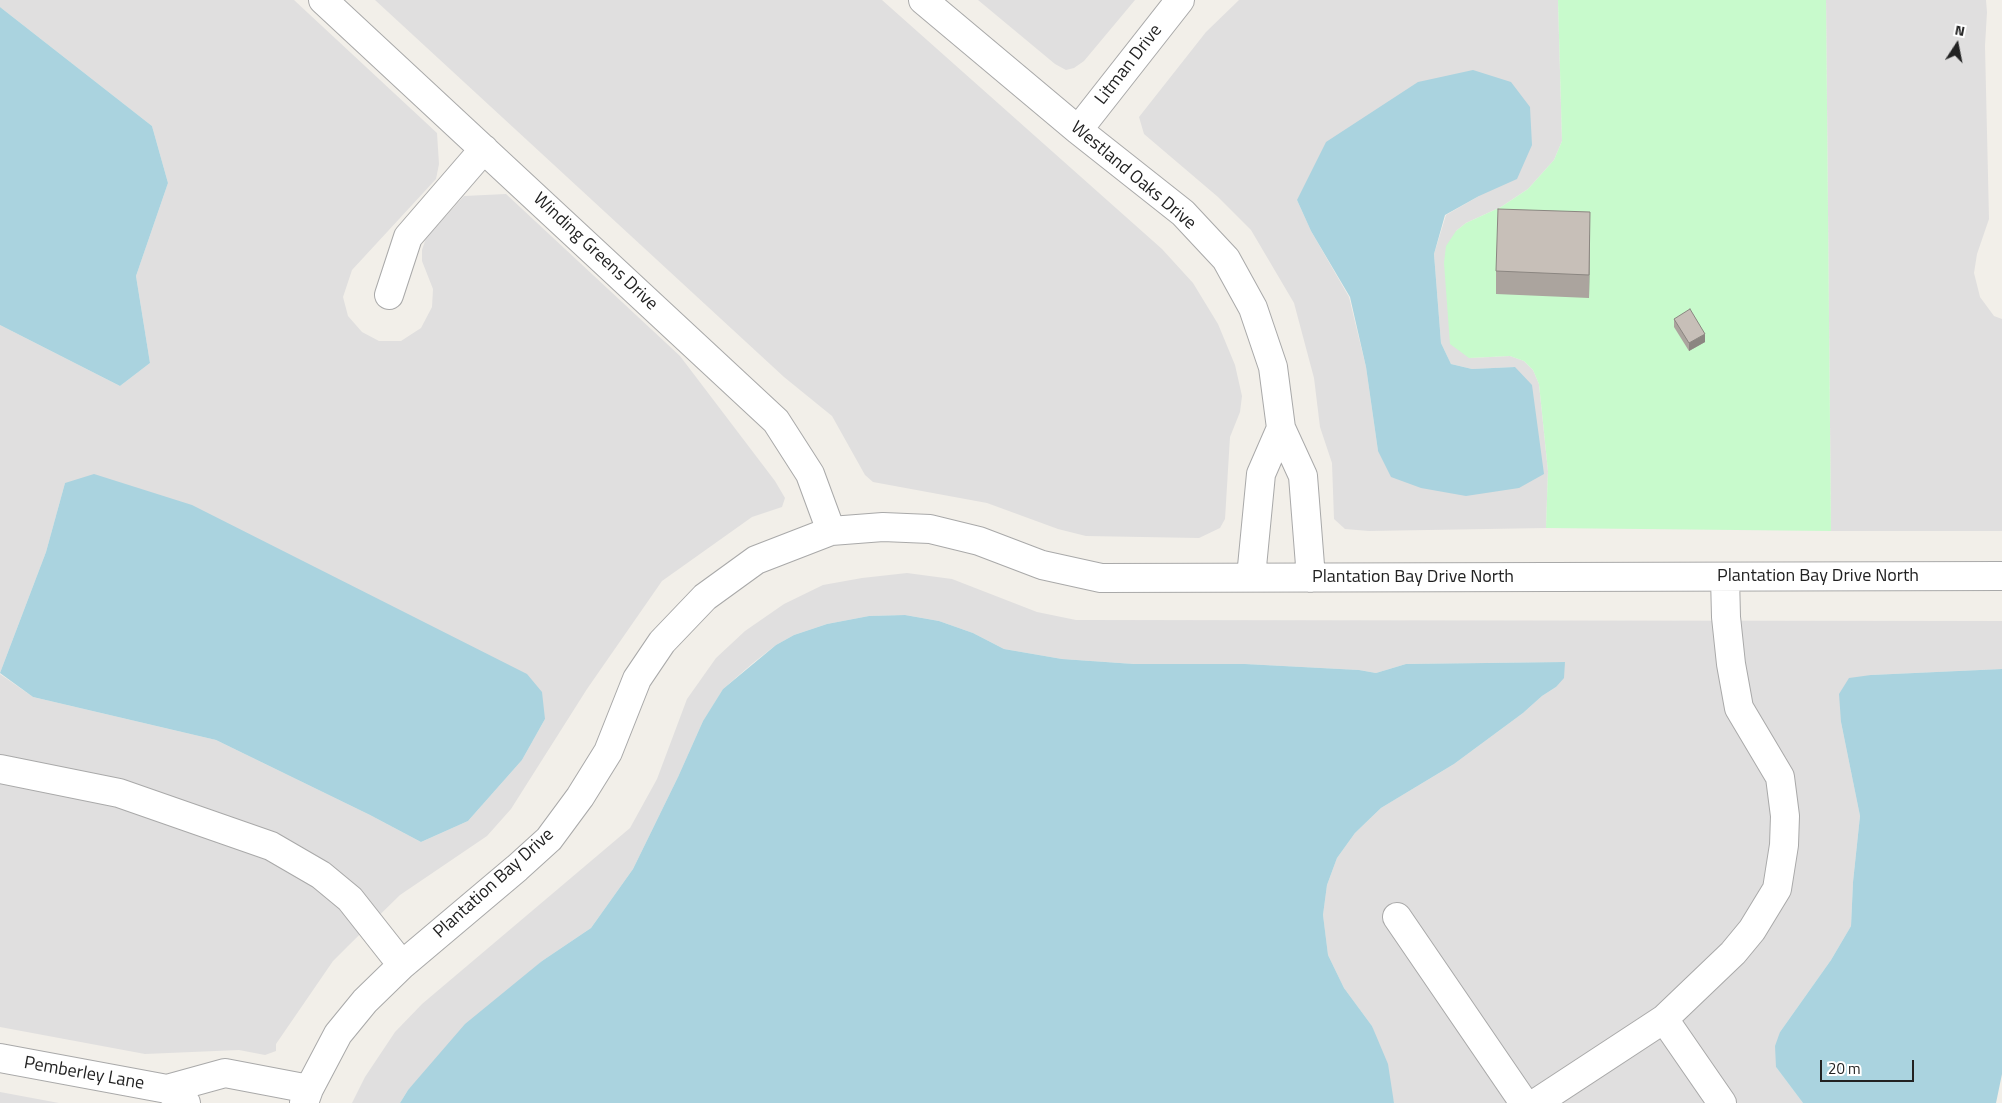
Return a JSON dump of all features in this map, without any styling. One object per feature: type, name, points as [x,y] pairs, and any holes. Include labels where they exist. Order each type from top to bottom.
[{"type":"street","name":"Winding Greens Drive","points":[[323,0],[776,421],[810,474],[831,531]]},
{"type":"street","name":"Westland Oaks Drive","points":[[923,0],[1078,130],[1183,213],[1226,258],[1253,308],[1273,367],[1281,428]]},
{"type":"street","name":"Litman Drive","points":[[1078,130],[1180,0]]},
{"type":"street","points":[[388,295],[408,236],[484,149]]},
{"type":"street","points":[[1251,577],[1260,474],[1281,428]]},
{"type":"street","points":[[1281,428],[1303,476],[1311,578]]},
{"type":"street","name":"Plantation Bay Drive North","points":[[831,531],[883,527],[930,529],[980,541],[1042,565],[1101,578],[2002,576]]},
{"type":"street","name":"Plantation Bay Drive","points":[[307,1096],[338,1034],[365,1001],[402,965],[549,839],[580,797],[608,752],[637,679],[662,642],[705,597],[756,560],[831,531]]},
{"type":"street","points":[[1536,1103],[1664,1019],[1734,953],[1752,930],[1777,890],[1784,846],[1785,816],[1780,777],[1739,708],[1730,655],[1726,617],[1725,577]]},
{"type":"street","points":[[0,769],[119,793],[271,846],[321,874],[350,898],[402,965]]},
{"type":"street","points":[[1397,917],[1524,1103]]},
{"type":"street","points":[[1664,1019],[1722,1103]]},
{"type":"street","name":"Pemberley Lane","points":[[0,1058],[177,1096]]},
{"type":"street","points":[[177,1096],[225,1073],[307,1096]]},
{"type":"shaded area","points":[[0,0],[294,0],[437,133],[439,164],[436,179],[352,270],[343,297],[348,316],[362,332],[379,341],[401,341],[421,328],[432,307],[433,289],[422,261],[422,250],[426,238],[464,196],[506,194],[680,356],[775,481],[785,498],[782,507],[752,517],[662,581],[587,689],[511,809],[487,836],[400,895],[333,961],[276,1044],[276,1051],[265,1055],[239,1050],[145,1054],[0,1027],[0,674],[33,697],[216,740],[421,842],[468,821],[522,760],[545,719],[65,483],[46,552],[0,673],[0,325],[120,386],[150,363],[136,276],[168,183],[152,126],[0,7]]},
{"type":"shaded area","points":[[375,0],[882,0],[1162,249],[1193,283],[1218,324],[1235,365],[1242,396],[1240,412],[1230,437],[1225,519],[1220,528],[1199,538],[1086,536],[1058,529],[987,503],[873,482],[865,475],[832,416],[784,377]]},
{"type":"shaded area","points":[[978,0],[1135,0],[1084,61],[1074,68],[1066,70],[1055,64]]},
{"type":"shaded area","points":[[1239,0],[1558,0],[1562,141],[1554,160],[1528,189],[1501,207],[1466,223],[1456,231],[1469,358],[1510,356],[1524,361],[1533,370],[1539,384],[1548,471],[1546,528],[1369,531],[1345,529],[1334,519],[1332,463],[1320,427],[1314,378],[1294,303],[1251,230],[1218,197],[1144,134],[1139,117],[1206,32]],"holes":[[[1479,196],[1446,215],[1434,254],[1441,343],[1451,364],[1472,369],[1515,367],[1378,451],[1366,367],[1349,297],[1311,231],[1297,200]]]},
{"type":"shaded area","points":[[1826,0],[1986,0],[1985,46],[1989,219],[1977,254],[1974,273],[1980,297],[1994,316],[2002,319],[2002,531],[1831,531]]},
{"type":"shaded area","points":[[907,573],[952,579],[1037,612],[1076,620],[2002,621],[2002,669],[1871,675],[1841,722],[1860,816],[1853,882],[1851,926],[1831,960],[1780,1032],[1776,1067],[1803,1103],[1394,1103],[1372,1026],[1344,988],[1328,955],[1323,915],[1327,885],[1337,858],[1355,833],[1381,808],[1454,764],[1556,687],[1565,662],[1406,664],[1376,673],[1359,670],[1245,664],[1134,664],[1062,659],[1004,649],[973,633],[939,621],[905,615],[869,616],[827,624],[794,635],[776,645],[723,689],[703,721],[633,869],[591,928],[542,961],[408,1090],[400,1103],[352,1103],[365,1077],[395,1032],[422,1004],[630,828],[657,779],[687,699],[716,658],[745,631],[784,604],[823,585]]},
{"type":"shaded area","points":[[0,1092],[59,1103],[0,1103]]},
{"type":"green space","points":[[1558,0],[1826,0],[1831,531],[1546,528],[1548,471],[1539,384],[1533,370],[1524,361],[1510,356],[1469,358],[1450,344],[1444,263],[1446,246],[1456,231],[1466,223],[1501,207],[1528,189],[1554,160],[1562,141]]},
{"type":"water","points":[[0,7],[152,126],[168,183],[136,276],[150,363],[120,386],[0,325]]},
{"type":"water","points":[[1473,70],[1511,82],[1530,107],[1532,145],[1517,179],[1479,196],[1445,215],[1434,254],[1441,343],[1451,364],[1472,369],[1515,367],[1532,385],[1544,474],[1519,488],[1466,496],[1421,488],[1391,477],[1378,451],[1366,367],[1350,297],[1311,231],[1297,200],[1326,142],[1418,82]]},
{"type":"water","points":[[94,474],[192,505],[527,674],[542,692],[545,719],[522,760],[468,821],[421,842],[216,740],[33,697],[0,673],[46,552],[65,483]]},
{"type":"water","points":[[905,615],[939,621],[973,633],[1004,649],[1062,659],[1134,664],[1245,664],[1359,670],[1376,673],[1406,664],[1565,662],[1564,678],[1556,687],[1454,764],[1381,808],[1355,833],[1337,858],[1327,885],[1323,915],[1328,955],[1344,988],[1372,1026],[1388,1064],[1394,1103],[400,1103],[408,1090],[465,1024],[542,961],[591,928],[633,869],[703,721],[723,689],[776,645],[794,635],[827,624],[869,616]]},
{"type":"water","points":[[2002,669],[2002,1074],[1996,1103],[1803,1103],[1776,1067],[1775,1046],[1780,1032],[1831,960],[1851,926],[1853,882],[1860,816],[1841,722],[1839,694],[1849,678],[1871,675]]},
{"type":"building","points":[[1498,209],[1590,212],[1589,275],[1496,271]]},
{"type":"building","points":[[1690,309],[1705,334],[1689,343],[1674,319]]}]
